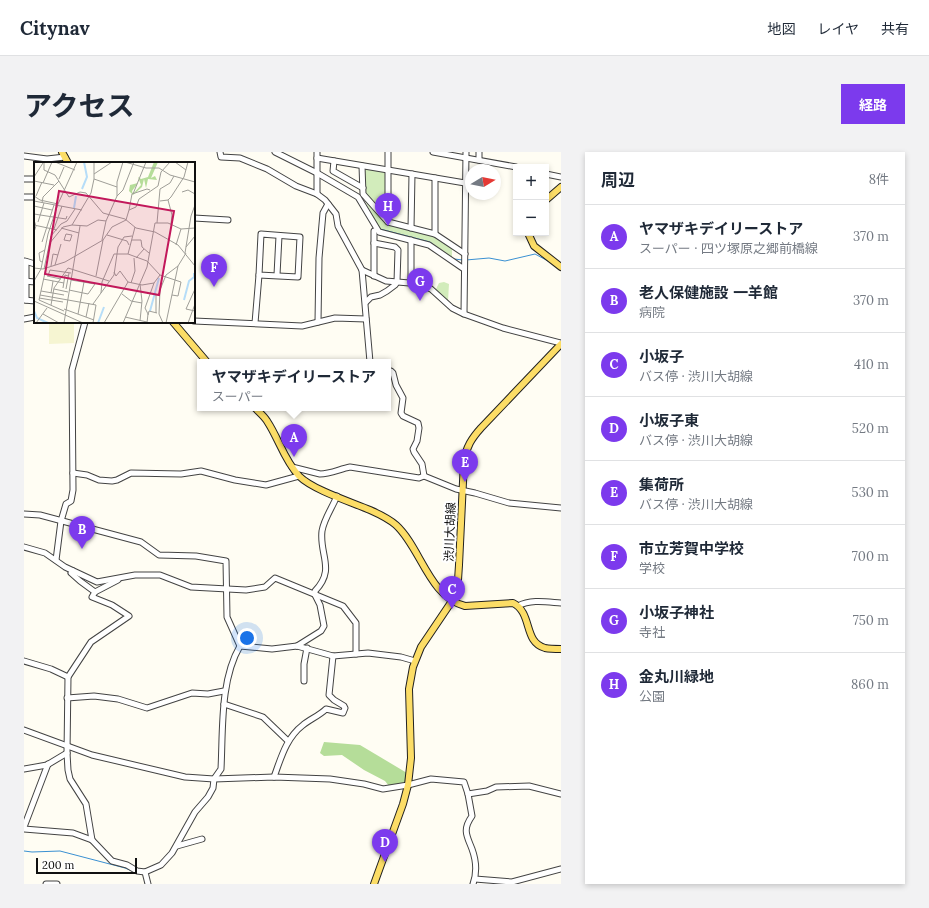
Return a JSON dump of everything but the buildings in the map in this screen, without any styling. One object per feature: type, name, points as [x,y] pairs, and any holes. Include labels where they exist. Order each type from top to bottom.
[{"type":"main road","points":[[549,197],[561,187]]},
{"type":"main road","points":[[529,236],[534,246],[561,267]]},
{"type":"main road","points":[[174,323],[204,359]]},
{"type":"main road","name":"渋川大胡線","points":[[374,884],[408,786],[411,758],[409,689],[415,661],[421,647],[452,601],[458,580],[464,461],[467,448],[471,440],[481,428],[561,344]]},
{"type":"main road","points":[[258,411],[268,423],[280,448],[299,476],[313,487],[389,519],[406,537],[434,582],[452,601],[466,606],[513,603],[518,606],[525,615],[535,642],[545,648],[561,649]]},
{"type":"street","points":[[220,152],[221,157],[248,160],[296,186],[317,194],[325,200],[336,214],[338,226],[362,270],[366,302],[370,359]]},
{"type":"street","points":[[275,152],[317,173],[358,197],[379,232],[429,245],[464,269]]},
{"type":"street","points":[[388,152],[388,222]]},
{"type":"street","points":[[433,152],[466,155],[479,160],[513,166]]},
{"type":"street","points":[[479,152],[479,160]]},
{"type":"street","points":[[24,156],[46,159],[64,154]]},
{"type":"street","points":[[317,194],[317,155],[334,161],[465,183]]},
{"type":"street","points":[[334,161],[333,171],[363,188]]},
{"type":"street","points":[[362,166],[363,194],[388,222],[435,234],[465,254]]},
{"type":"street","points":[[411,228],[412,174]]},
{"type":"street","points":[[549,175],[561,177]]},
{"type":"street","points":[[24,178],[34,179]]},
{"type":"street","points":[[435,178],[435,234]]},
{"type":"street","points":[[464,314],[466,200]]},
{"type":"street","points":[[318,322],[319,258],[323,213],[328,204]]},
{"type":"street","points":[[195,218],[228,220]]},
{"type":"street","points":[[374,231],[374,276]]},
{"type":"street","points":[[255,323],[261,234],[300,237],[298,277],[259,274]]},
{"type":"street","points":[[277,275],[279,236]]},
{"type":"street","points":[[411,240],[411,282]]},
{"type":"street","points":[[366,302],[371,297],[380,295],[397,282],[398,250],[395,247],[374,243]]},
{"type":"street","points":[[25,261],[25,300]]},
{"type":"street","points":[[362,270],[386,280],[421,284],[431,289],[452,308],[464,314],[503,328],[561,344]]},
{"type":"street","points":[[24,319],[34,317]]},
{"type":"street","points":[[195,321],[302,326],[335,318],[366,320]]},
{"type":"street","points":[[56,560],[61,521],[66,504],[71,500],[73,490],[72,370],[85,323]]},
{"type":"street","points":[[391,371],[403,398],[402,416],[418,423],[419,428],[417,440],[413,449],[422,464],[424,476]]},
{"type":"street","points":[[292,467],[320,474],[350,467],[419,478],[424,476],[463,491],[509,503],[561,508]]},
{"type":"street","points":[[73,473],[87,475],[99,480],[112,481],[131,473],[181,474],[201,471],[241,481],[266,485],[299,476]]},
{"type":"street","points":[[297,646],[321,631],[324,626],[320,605],[315,595],[315,591],[324,580],[326,571],[322,536],[323,528],[337,496]]},
{"type":"street","points":[[24,514],[40,515],[141,542],[159,555],[196,556],[226,561],[227,617],[240,646]]},
{"type":"street","points":[[24,547],[46,553],[72,571],[98,582],[135,575],[160,575],[191,587],[246,590],[265,587],[275,578],[343,606],[356,623],[356,654]]},
{"type":"street","points":[[72,571],[71,573],[80,582],[95,592]]},
{"type":"street","points":[[92,840],[86,804],[70,779],[66,753],[68,677],[91,642],[129,616],[112,605],[92,597],[95,592],[124,577]]},
{"type":"street","points":[[518,606],[536,601],[561,603]]},
{"type":"street","points":[[240,646],[272,649],[297,646],[333,656],[368,653],[401,657],[415,661]]},
{"type":"street","points":[[48,764],[24,828],[73,833],[92,840],[112,861],[127,865],[137,871],[145,872],[161,865],[177,846],[195,812],[208,797],[214,779],[221,770],[224,691],[233,658],[240,646]]},
{"type":"street","points":[[304,681],[306,648]]},
{"type":"street","points":[[274,777],[288,742],[302,725],[320,715],[326,709],[343,713],[345,708],[344,706],[329,695],[333,656]]},
{"type":"street","points":[[24,661],[51,669],[68,677]]},
{"type":"street","points":[[67,698],[94,696],[118,699],[147,708],[192,693],[208,694],[224,691]]},
{"type":"street","points":[[224,704],[263,717],[288,742]]},
{"type":"street","points":[[24,730],[92,755],[185,777],[214,779],[274,777],[330,779],[364,784],[383,789],[408,786],[431,779],[464,782],[472,816],[468,821],[466,831],[476,865],[474,881],[512,882],[561,869]]},
{"type":"street","points":[[24,769],[48,764],[66,753]]},
{"type":"street","points":[[468,794],[487,791],[496,787],[530,786],[561,794]]},
{"type":"street","points":[[177,846],[202,839]]},
{"type":"street","points":[[145,872],[148,884]]},
{"type":"street","points":[[46,884],[57,884]]},
{"type":"green space","points":[[364,169],[384,171],[386,174],[385,216],[364,192]]},
{"type":"green space","points":[[362,195],[387,223],[434,235],[452,248],[452,258],[431,242],[380,229]]},
{"type":"green space","points":[[444,282],[449,284],[448,301],[435,291],[439,283]]},
{"type":"green space","points":[[49,323],[74,323],[74,343],[49,344]]},
{"type":"green space","points":[[324,742],[360,745],[407,773],[407,783],[389,786],[385,781],[364,770],[342,755],[324,756],[320,753]]},
{"type":"waterway","points":[[281,152],[300,162]]},
{"type":"waterway","points":[[380,229],[430,242],[440,250]]},
{"type":"waterway","points":[[466,260],[489,258],[505,261],[535,254],[548,261]]},
{"type":"waterway","points":[[454,259],[463,260]]},
{"type":"waterway","points":[[24,851],[60,851],[132,871]]},
{"type":"place","name":"金丸川緑地","points":[[388,226]]},
{"type":"place","name":"市立芳賀中学校","points":[[214,287]]},
{"type":"place","name":"小坂子神社","points":[[420,301]]},
{"type":"place","name":"ヤマザキデイリーストア","points":[[294,457]]},
{"type":"place","name":"集荷所","points":[[465,482]]},
{"type":"place","name":"老人保健施設 一羊館","points":[[82,549]]},
{"type":"place","name":"小坂子","points":[[452,609]]},
{"type":"place","name":"小坂子東","points":[[385,862]]}]
